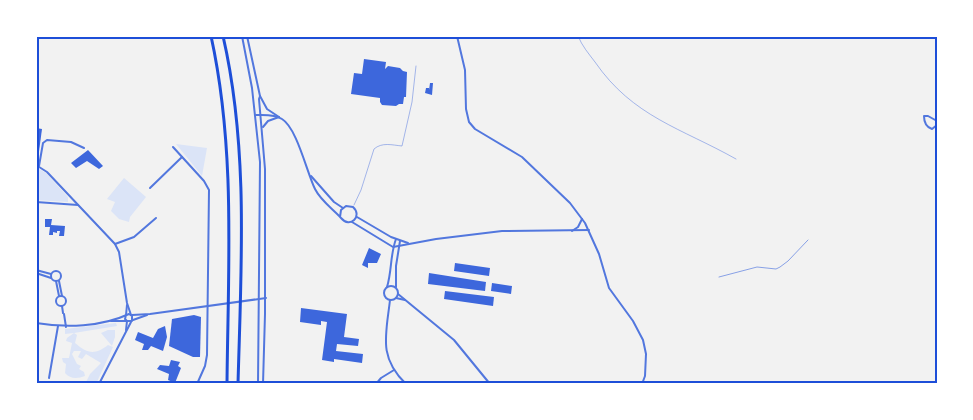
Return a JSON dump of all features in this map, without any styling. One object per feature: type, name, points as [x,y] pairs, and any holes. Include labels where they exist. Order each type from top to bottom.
[{"type":"highway","points":[[210,36],[222,99],[228,172],[227,384]]},
{"type":"highway","points":[[222,36],[235,103],[239,160],[241,220],[238,384]]},
{"type":"street","points":[[242,36],[256,115],[260,162],[258,384]]},
{"type":"street","points":[[247,36],[260,96],[267,109],[290,127],[315,190],[344,222],[352,222],[393,247],[408,243],[502,231],[589,230]]},
{"type":"street","points":[[457,36],[465,70],[467,114],[471,124],[522,157],[570,203],[582,219],[599,254],[609,288],[637,326],[643,340],[646,354],[645,376],[642,384]]},
{"type":"street","points":[[260,96],[265,169],[266,298],[263,384]]},
{"type":"street","points":[[256,115],[279,117]]},
{"type":"street","points":[[937,122],[928,116],[924,116],[925,124],[928,128],[932,129],[937,125]]},
{"type":"street","points":[[262,128],[268,121],[279,117]]},
{"type":"street","points":[[84,148],[71,142],[47,140],[44,143],[38,166],[45,170],[115,244],[119,254],[132,321],[99,384]]},
{"type":"street","points":[[173,147],[204,181],[209,190],[206,361],[197,384]]},
{"type":"street","points":[[150,188],[182,158]]},
{"type":"street","points":[[310,175],[342,208]]},
{"type":"street","points":[[323,200],[328,195]]},
{"type":"street","points":[[36,202],[78,205]]},
{"type":"street","points":[[340,217],[342,208],[350,205],[357,211],[357,217],[352,222]]},
{"type":"street","points":[[357,217],[396,239],[408,243]]},
{"type":"street","points":[[115,244],[134,238],[156,218]]},
{"type":"street","points":[[572,231],[578,227],[582,219]]},
{"type":"street","points":[[390,300],[384,294],[392,267],[393,247],[396,239]]},
{"type":"street","points":[[400,241],[396,266],[398,294],[454,340],[490,384]]},
{"type":"street","points":[[36,271],[51,276],[57,281],[60,296],[66,301],[62,306]]},
{"type":"street","points":[[51,276],[55,271],[60,272],[62,277],[57,281]]},
{"type":"street","points":[[387,287],[396,287]]},
{"type":"street","points":[[396,298],[398,294]]},
{"type":"street","points":[[60,296],[56,299],[56,302],[59,306],[62,306],[66,326]]},
{"type":"street","points":[[108,321],[126,315],[150,314],[254,298],[266,298]]},
{"type":"street","points":[[390,300],[396,298],[408,301]]},
{"type":"street","points":[[390,300],[386,347],[390,364],[406,384]]},
{"type":"street","points":[[125,333],[127,303]]},
{"type":"street","points":[[36,323],[66,326],[108,321],[132,321],[150,314]]},
{"type":"street","points":[[49,378],[58,326]]},
{"type":"street","points":[[376,384],[381,378],[394,370]]},
{"type":"lane","points":[[578,36],[604,75],[635,105],[663,123],[693,136],[736,159]]},
{"type":"lane","points":[[353,207],[361,190],[374,150],[378,146],[385,144],[402,146],[406,119],[412,102],[416,66]]},
{"type":"path","points":[[720,277],[757,267],[776,269],[788,261],[808,240]]},
{"type":"shaded area","points":[[176,144],[207,148],[202,176]]},
{"type":"shaded area","points":[[36,167],[46,173],[68,197],[68,202],[36,200]]},
{"type":"shaded area","points":[[124,178],[146,197],[130,217],[129,222],[119,219],[111,211],[115,202],[107,199]]},
{"type":"shaded area","points":[[116,323],[117,326],[65,334],[65,329]]},
{"type":"shaded area","points":[[115,330],[112,346],[101,333]]},
{"type":"shaded area","points":[[74,333],[77,335],[75,343],[88,351],[95,352],[108,345],[113,347],[96,384],[85,384],[90,374],[101,363],[86,354],[82,359],[78,357],[81,351],[74,351],[72,354],[77,364],[81,366],[79,369],[84,372],[85,376],[74,378],[65,373],[66,364],[62,358],[69,358],[72,343],[66,341]]},
{"type":"building","points":[[364,59],[386,62],[385,69],[388,66],[400,68],[407,72],[406,97],[404,97],[403,104],[396,106],[382,105],[380,98],[351,94],[354,73],[362,74]]},
{"type":"building","points":[[430,83],[433,83],[432,95],[425,93],[426,88],[429,88],[429,90]]},
{"type":"building","points":[[36,128],[42,129],[38,159],[36,158]]},
{"type":"building","points":[[88,150],[103,166],[99,169],[87,161],[76,168],[71,163]]},
{"type":"building","points":[[45,219],[52,219],[51,225],[65,226],[64,236],[59,236],[60,231],[49,235],[50,227],[45,227]]},
{"type":"building","points":[[369,248],[381,254],[377,263],[368,263],[368,268],[362,265]]},
{"type":"building","points":[[455,263],[490,268],[489,276],[454,271]]},
{"type":"building","points":[[429,273],[486,282],[485,291],[428,284]]},
{"type":"building","points":[[492,283],[512,286],[511,294],[491,291]]},
{"type":"building","points":[[445,291],[494,297],[493,306],[444,299]]},
{"type":"building","points":[[301,308],[347,314],[344,337],[359,339],[358,346],[337,344],[336,351],[363,354],[362,363],[334,359],[334,362],[322,360],[327,322],[321,321],[321,325],[300,322]]},
{"type":"building","points":[[194,315],[201,317],[200,357],[193,357],[169,346],[172,319]]},
{"type":"building","points":[[165,326],[167,337],[163,351],[151,346],[148,350],[142,350],[144,344],[135,340],[138,332],[153,338],[158,329]]},
{"type":"building","points":[[171,360],[180,362],[178,366],[181,368],[175,383],[168,380],[169,374],[157,369],[160,365],[169,366]]}]
